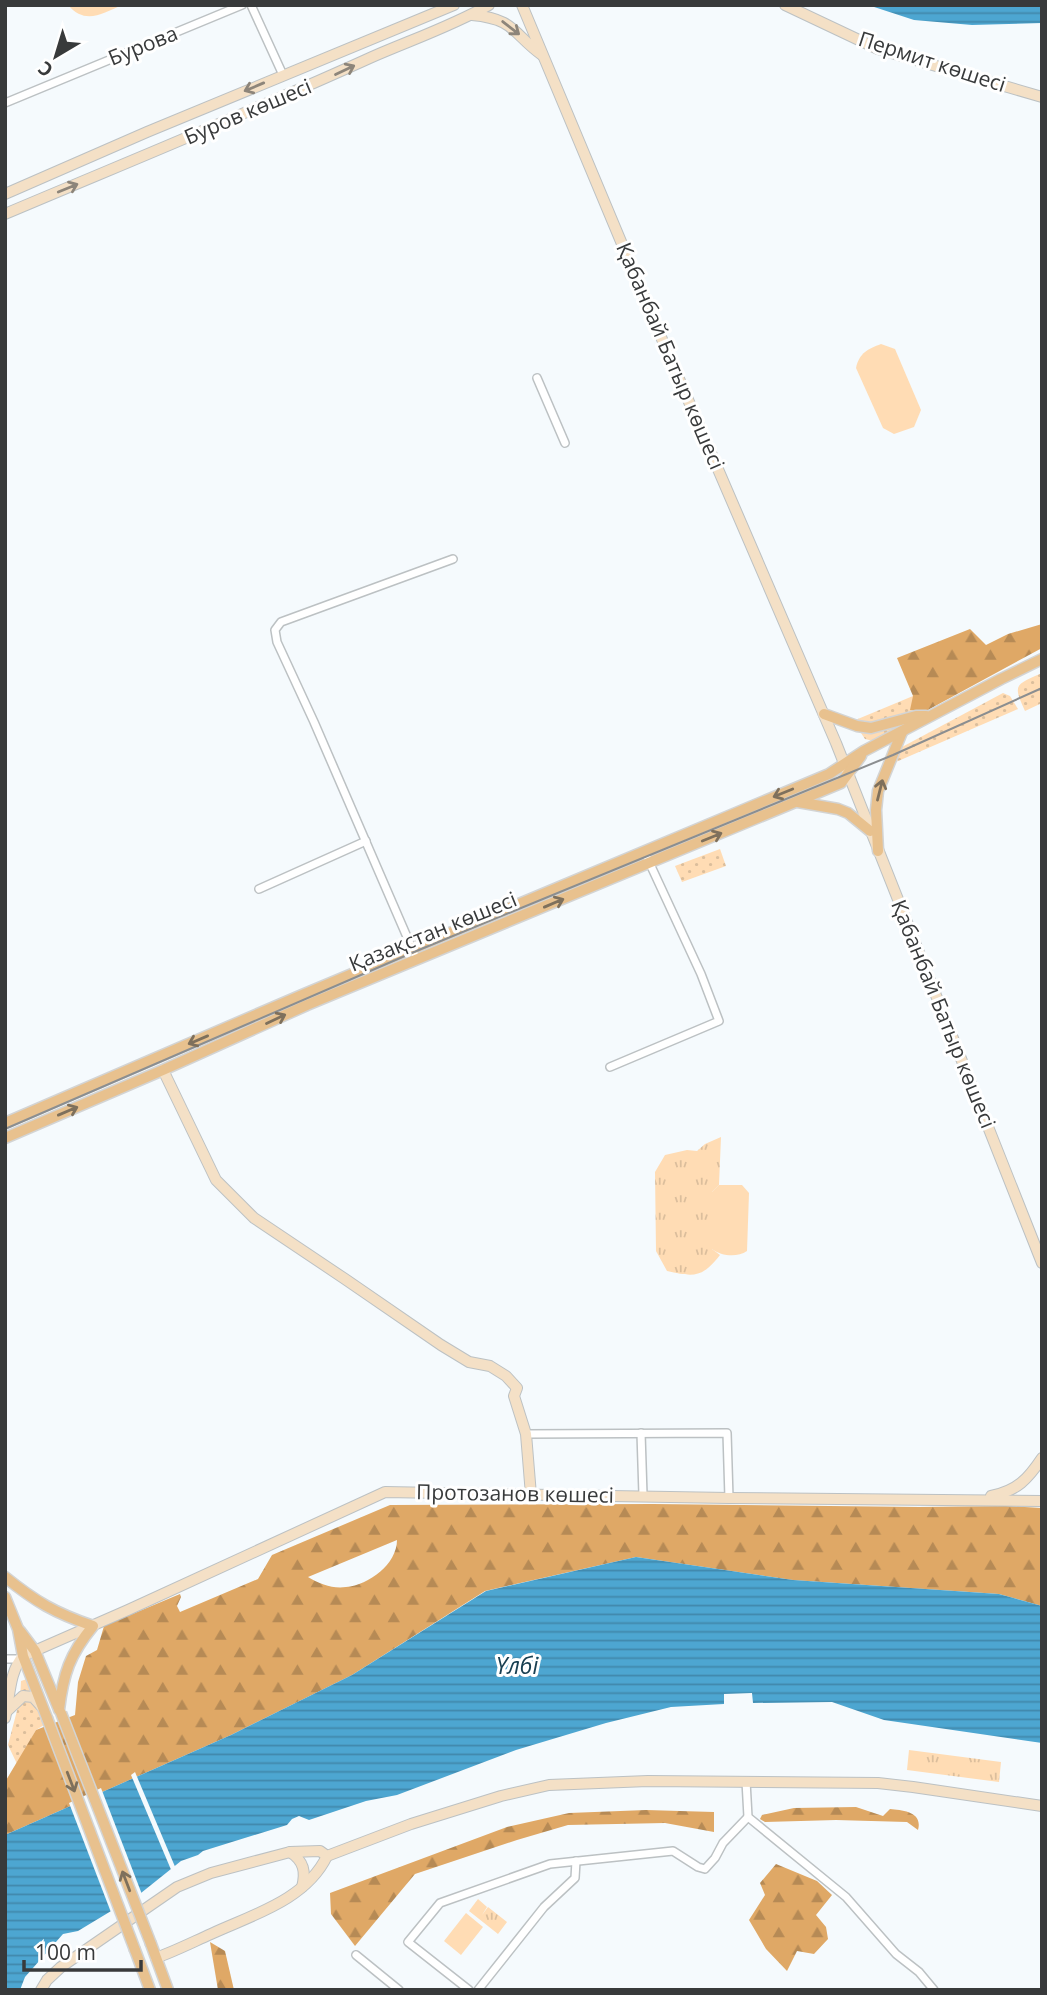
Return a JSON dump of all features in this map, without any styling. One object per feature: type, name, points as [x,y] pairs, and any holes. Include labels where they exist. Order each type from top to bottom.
[{"type":"main road","name":"Буров көшесі","points":[[5,194],[454,5]]},
{"type":"main road","name":"Буров көшесі","points":[[5,214],[472,15],[489,5]]},
{"type":"main road","name":"Қабанбай Батыр көшесі","points":[[522,5],[822,709],[1042,1264]]},
{"type":"main road","name":"Пермит көшесі","points":[[785,5],[878,49],[1042,97]]},
{"type":"main road","points":[[472,15],[506,23],[543,56]]},
{"type":"main road","points":[[193,113],[201,131]]},
{"type":"main road","name":"Қазақстан көшесі","points":[[5,1124],[412,948],[846,768],[864,751],[1042,659]]},
{"type":"main road","points":[[822,709],[864,728],[932,715]]},
{"type":"main road","points":[[878,851],[878,791],[902,732]]},
{"type":"main road","name":"Қазақстан көшесі","points":[[5,1138],[307,1005],[798,802],[841,783],[846,768]]},
{"type":"main road","points":[[798,802],[848,813],[870,831]]},
{"type":"main road","points":[[486,917],[491,930]]},
{"type":"main road","points":[[157,1057],[216,1180],[254,1219],[441,1345],[469,1362],[490,1366],[506,1376],[517,1388],[514,1396],[526,1434],[531,1495]]},
{"type":"main road","points":[[975,1500],[1019,1486],[1042,1458]]},
{"type":"main road","name":"Протозанов көшесі","points":[[22,1658],[385,1492],[1042,1501]]},
{"type":"main road","points":[[5,1577],[45,1606],[93,1626],[78,1646],[64,1674],[60,1711]]},
{"type":"main road","points":[[5,1597],[18,1629],[22,1658],[150,1990]]},
{"type":"main road","points":[[18,1629],[35,1651],[60,1711],[168,1990]]},
{"type":"main road","points":[[6,1715],[13,1678],[22,1658]]},
{"type":"main road","points":[[6,1715],[23,1696],[33,1697],[45,1713]]},
{"type":"main road","points":[[156,1958],[249,1918],[286,1898],[321,1869],[327,1856],[411,1824],[501,1796],[549,1785],[648,1781],[877,1783],[1042,1806]]},
{"type":"main road","points":[[41,1990],[61,1967],[177,1887],[211,1873],[290,1852],[320,1851],[327,1856]]},
{"type":"main road","points":[[290,1852],[300,1860],[303,1867],[302,1887]]},
{"type":"street","name":"Бурова","points":[[5,103],[242,5]]},
{"type":"street","points":[[251,5],[283,75]]},
{"type":"street","points":[[537,378],[565,443]]},
{"type":"street","points":[[417,960],[310,711],[277,642],[275,630],[281,622],[453,559]]},
{"type":"street","points":[[260,889],[366,841]]},
{"type":"street","points":[[610,1067],[719,1021],[701,974],[644,851]]},
{"type":"street","points":[[641,1433],[643,1495]]},
{"type":"street","points":[[526,1434],[727,1433],[729,1498]]},
{"type":"street","points":[[5,1659],[22,1658]]},
{"type":"street","points":[[469,1990],[408,1942],[440,1903],[550,1864],[673,1851],[705,1869],[723,1843],[748,1817],[746,1781]]},
{"type":"street","points":[[748,1817],[846,1897],[896,1954],[919,1972],[934,1990]]},
{"type":"street","points":[[478,1990],[544,1907],[575,1878],[576,1861]]},
{"type":"street","points":[[356,1955],[399,1990]]},
{"type":"green space","points":[[68,5],[122,5],[101,14],[87,16],[74,11]]},
{"type":"green space","points":[[881,344],[895,349],[921,410],[914,427],[894,434],[883,428],[856,368],[865,352]]},
{"type":"green space","points":[[1042,624],[1042,648],[926,711],[910,710],[913,696],[897,658],[970,629],[986,645],[1008,634]]},
{"type":"green space","points":[[1042,673],[1042,703],[1025,711],[1019,695],[1019,686]]},
{"type":"green space","points":[[1003,693],[1010,696],[1018,709],[889,765],[894,753],[902,747]]},
{"type":"green space","points":[[913,696],[926,711],[873,741],[865,739],[853,721]]},
{"type":"green space","points":[[720,849],[726,866],[682,882],[675,866]]},
{"type":"green space","points":[[721,1137],[719,1185],[712,1192],[712,1249],[720,1255],[708,1268],[697,1274],[667,1271],[656,1251],[655,1172],[665,1155],[687,1150],[697,1151]]},
{"type":"green space","points":[[719,1185],[742,1185],[749,1193],[747,1251],[739,1255],[724,1255],[712,1249],[712,1192]]},
{"type":"green space","points":[[653,1504],[1042,1508],[1042,1606],[999,1594],[793,1580],[636,1557],[485,1591],[352,1675],[231,1735],[5,1835],[5,1782],[36,1730],[75,1715],[78,1682],[86,1656],[97,1650],[104,1626],[180,1594],[177,1606],[180,1612],[258,1579],[272,1555],[390,1505]],"holes":[[[397,1540],[396,1549],[380,1572],[355,1585],[331,1587],[308,1577]]]},
{"type":"green space","points":[[27,1679],[44,1725],[36,1730],[17,1764],[8,1745],[20,1699],[21,1681]]},
{"type":"green space","points":[[909,1750],[1001,1762],[999,1782],[907,1770]]},
{"type":"green space","points":[[856,1807],[883,1816],[890,1809],[911,1813],[918,1819],[918,1830],[907,1822],[765,1822],[760,1819],[762,1815],[794,1808]]},
{"type":"green space","points":[[646,1810],[714,1812],[714,1832],[665,1823],[568,1825],[415,1874],[355,1946],[331,1914],[330,1893],[507,1827],[569,1813]]},
{"type":"green space","points":[[776,1864],[817,1881],[832,1895],[816,1915],[826,1927],[828,1939],[814,1954],[797,1951],[787,1971],[766,1949],[749,1920],[765,1895],[760,1883]]},
{"type":"green space","points":[[478,1899],[487,1907],[482,1915],[488,1907],[507,1922],[498,1934],[469,1911]]},
{"type":"green space","points":[[466,1913],[483,1927],[461,1955],[444,1941]]},
{"type":"green space","points":[[210,1942],[225,1951],[234,1990],[218,1990]]},
{"type":"water","points":[[868,5],[1042,5],[1042,23],[972,25],[914,20]]},
{"type":"water","name":"Үлбі","points":[[636,1557],[793,1580],[999,1594],[1042,1606],[1042,1743],[884,1720],[832,1702],[753,1703],[752,1693],[724,1694],[724,1704],[671,1707],[606,1723],[516,1750],[397,1795],[366,1801],[309,1820],[299,1816],[287,1825],[203,1851],[181,1861],[141,1893],[78,1931],[63,1934],[25,1977],[20,1990],[5,1990],[5,1835],[231,1735],[352,1675],[486,1591]]},
{"type":"pier","points":[[135,1772],[176,1869],[172,1872],[131,1775]]},
{"type":"pier","points":[[101,1788],[143,1897],[112,1915],[69,1803]]},
{"type":"tram line","points":[[5,1129],[414,952],[893,755],[1042,688]]}]
